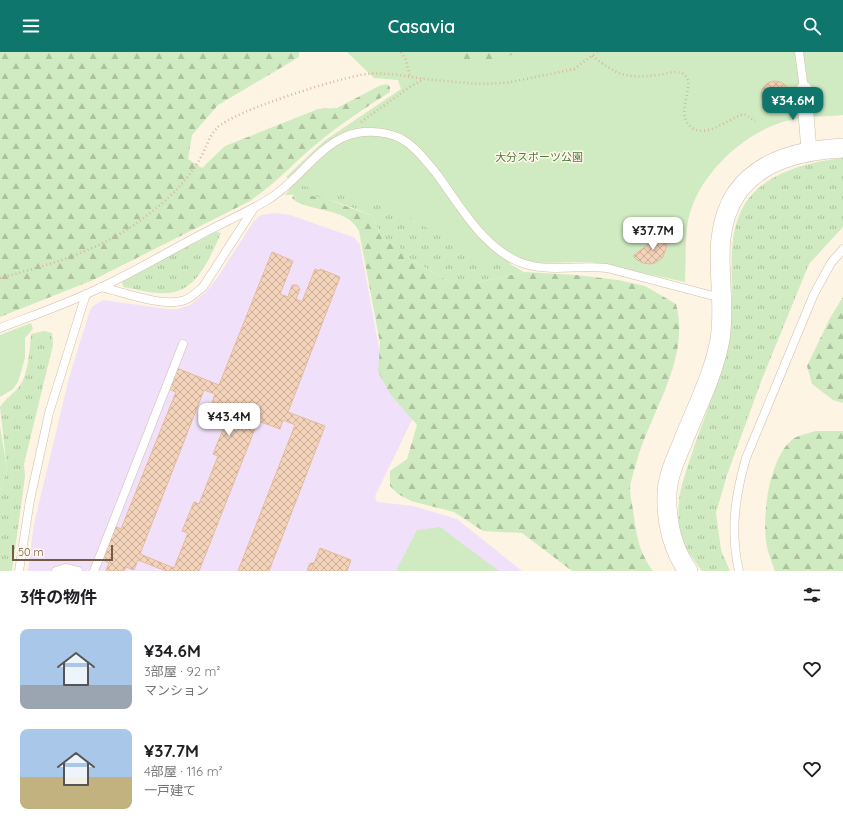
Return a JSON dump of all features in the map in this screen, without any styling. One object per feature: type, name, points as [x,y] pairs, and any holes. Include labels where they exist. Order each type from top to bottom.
[{"type":"street","points":[[804,89],[809,151]]},
{"type":"street","points":[[688,571],[671,537],[667,493],[673,468],[716,354],[721,327],[722,298],[719,260],[720,237],[724,218],[732,201],[743,186],[765,168],[780,159],[809,151],[843,148]]},
{"type":"lane","points":[[799,52],[804,89]]},
{"type":"lane","points":[[0,328],[101,287],[255,207],[279,192],[328,148],[343,138],[362,132],[389,134],[409,144],[418,152],[486,240],[502,253],[513,259],[536,266],[588,266],[607,268],[722,298]]},
{"type":"lane","points":[[101,287],[164,302],[174,302],[189,298],[203,287],[255,207]]},
{"type":"lane","points":[[739,571],[734,541],[735,506],[738,485],[746,458],[814,294],[831,263],[843,249]]},
{"type":"lane","points":[[19,571],[30,500],[48,420],[86,294]]},
{"type":"lane","points":[[94,571],[183,344]]},
{"type":"lane","points":[[56,571],[65,568],[78,571]]},
{"type":"path","points":[[401,52],[406,60],[410,77]]},
{"type":"path","points":[[0,278],[81,254],[131,227],[168,199],[181,187],[199,161],[214,131],[220,125],[235,117],[346,78],[377,74],[478,84],[506,83],[574,69],[597,52]]},
{"type":"path","points":[[592,56],[611,70],[627,76],[646,76],[674,73],[684,74],[688,78],[689,86],[684,106],[685,119],[692,128],[698,130],[712,129],[744,114],[755,121]]},
{"type":"path","points":[[358,124],[411,86],[424,79]]},
{"type":"shaded area","points":[[275,213],[290,215],[350,236],[355,238],[360,245],[385,381],[413,418],[375,496],[377,502],[413,506],[457,519],[522,571],[28,571],[34,524],[69,378],[90,310],[93,306],[103,300],[167,309],[178,309],[190,305],[206,292],[217,278],[254,221],[261,215]]},
{"type":"green space","points":[[0,52],[299,52],[299,57],[218,105],[192,135],[188,159],[202,168],[225,146],[318,109],[337,108],[379,86],[387,84],[390,87],[390,92],[328,134],[276,181],[248,202],[93,280],[0,317]]},
{"type":"green space","name":"大分スポーツ公園","points":[[347,52],[445,52],[451,59],[486,62],[522,52],[843,52],[843,115],[799,118],[774,125],[759,132],[744,142],[717,166],[697,195],[691,211],[686,235],[685,282],[591,262],[488,264],[390,206],[299,185],[286,177],[324,141],[401,89],[398,80],[374,78]]},
{"type":"green space","points":[[433,52],[564,52],[451,70]]},
{"type":"green space","points":[[326,156],[524,272],[476,283],[451,283],[409,258],[398,246],[382,239],[373,216],[330,200],[308,196],[285,195],[294,184],[301,180]]},
{"type":"green space","points":[[843,158],[843,227],[809,264],[762,379],[727,475],[716,513],[721,550],[730,571],[702,571],[688,551],[680,535],[678,515],[679,502],[684,480],[716,384],[724,355],[732,311],[732,251],[733,237],[737,223],[742,209],[750,197],[760,187],[772,179],[785,172],[800,167]]},
{"type":"green space","points":[[294,194],[321,197],[373,216],[382,239],[398,246],[409,258],[451,283],[476,283],[524,272],[576,275],[618,280],[645,286],[676,304],[679,325],[678,345],[674,365],[642,444],[630,487],[638,539],[642,552],[653,571],[572,571],[522,533],[483,531],[454,512],[411,501],[398,494],[390,486],[390,471],[407,459],[417,425],[391,395],[378,372],[380,343],[359,231],[353,223],[345,217],[336,213],[306,206],[292,198]]},
{"type":"green space","points":[[216,232],[221,233],[207,263],[194,281],[186,287],[177,291],[161,293],[123,287],[122,281]]},
{"type":"green space","points":[[843,297],[843,403],[833,400],[812,384],[807,366],[830,318]]},
{"type":"green space","points":[[31,323],[33,329],[25,338],[25,358],[18,382],[13,389],[0,397],[0,335]]},
{"type":"green space","points":[[44,331],[52,333],[53,345],[24,464],[25,477],[12,571],[0,571],[0,490],[7,469],[0,407],[4,401],[19,387],[25,376],[31,334]]},
{"type":"green space","points":[[0,426],[7,469],[0,490]]},
{"type":"green space","points":[[816,431],[843,431],[843,571],[775,571],[767,547],[765,535],[766,505],[773,474],[778,460],[785,448],[793,439]]},
{"type":"green space","points":[[440,527],[499,571],[396,571],[417,530]]},
{"type":"building","points":[[775,81],[785,85],[789,95],[785,105],[775,109],[765,105],[761,95],[765,85]]},
{"type":"building","points":[[663,233],[667,245],[663,257],[651,264],[643,263],[633,256]]},
{"type":"building","points":[[272,252],[293,261],[280,294],[288,297],[292,285],[297,285],[300,289],[296,299],[302,302],[315,269],[320,271],[320,269],[340,277],[288,412],[325,426],[269,571],[238,571],[295,425],[283,420],[280,429],[258,421],[199,571],[166,571],[138,560],[134,570],[126,567],[124,571],[106,571],[109,563],[99,558],[112,525],[121,529],[176,392],[166,388],[174,367],[219,385]],"holes":[[[204,390],[215,394],[212,403],[234,412],[227,428],[224,427],[213,454],[218,456],[199,504],[194,502],[182,531],[188,533],[174,568],[140,554]]]},
{"type":"building","points":[[320,548],[351,560],[347,571],[311,571]]},
{"type":"building","points":[[310,563],[314,563],[311,571],[307,571]]}]
